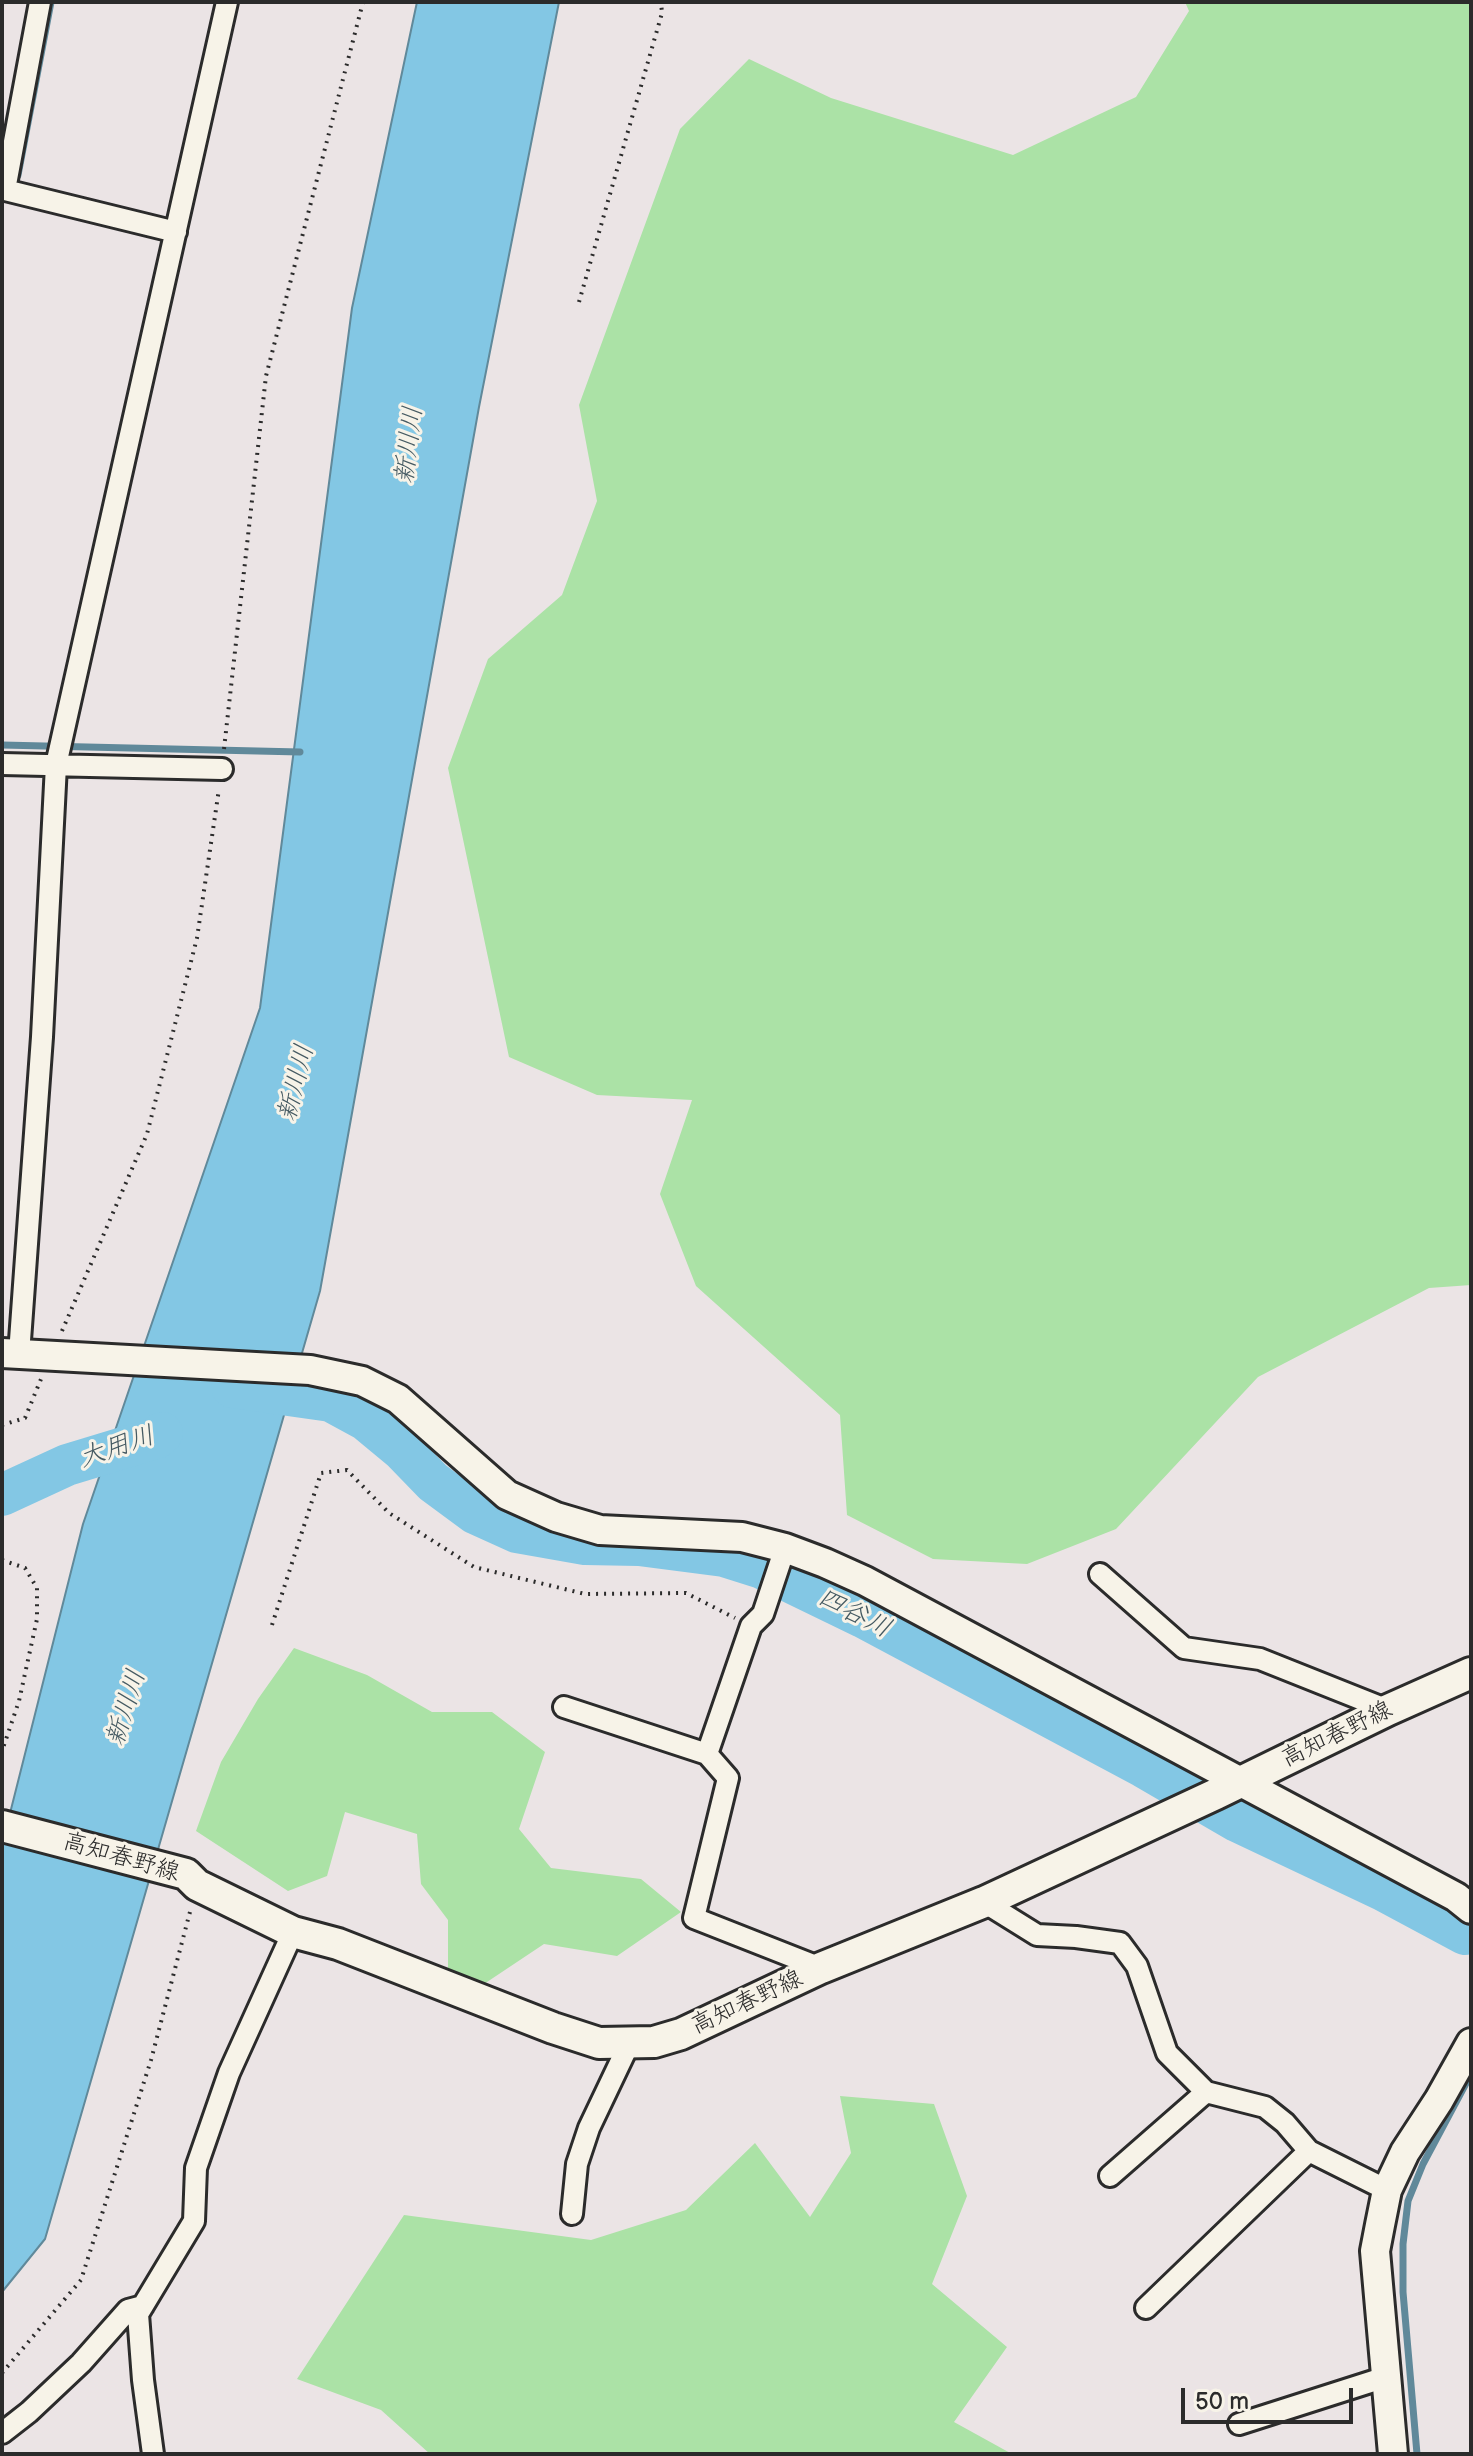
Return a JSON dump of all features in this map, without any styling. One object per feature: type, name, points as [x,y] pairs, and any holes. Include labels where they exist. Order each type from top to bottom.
[{"type":"main road","name":"高知春野線","points":[[2,1826],[192,1880],[293,1932],[338,1944],[568,2033],[599,2043],[654,2042],[681,2034],[821,1968],[984,1902],[1471,1673]]},
{"type":"street","points":[[40,2],[4,190],[176,232]]},
{"type":"street","points":[[227,2],[56,765],[42,1037],[11,1353],[310,1370],[362,1381],[398,1399],[507,1495],[556,1517],[600,1530],[742,1537],[782,1557],[865,1581],[1228,1788],[1456,1897],[1471,1909]]},
{"type":"street","points":[[2,764],[222,769]]},
{"type":"street","points":[[707,1754],[782,1557]]},
{"type":"street","points":[[1100,1574],[1184,1648],[1260,1659],[1388,1710]]},
{"type":"street","points":[[564,1707],[707,1754],[728,1778],[694,1918],[821,1968]]},
{"type":"street","points":[[984,1902],[1037,1935],[1120,1943],[1137,1966],[1167,2053],[1206,2092],[1265,2107],[1285,2123],[1309,2151],[1387,2190]]},
{"type":"street","points":[[153,2454],[138,2314],[194,2221],[196,2168],[229,2073],[293,1932]]},
{"type":"street","points":[[1393,2454],[1375,2251],[1387,2190],[1405,2152],[1471,2043]]},
{"type":"street","points":[[572,2214],[577,2164],[589,2128],[629,2044]]},
{"type":"street","points":[[1110,2176],[1206,2092]]},
{"type":"street","points":[[1146,2308],[1309,2151]]},
{"type":"street","points":[[2,2433],[81,2363],[128,2310],[143,2306]]},
{"type":"street","points":[[1239,2424],[1386,2377]]},
{"type":"path","points":[[225,741],[266,376],[363,2]]},
{"type":"path","points":[[579,302],[662,13],[661,2]]},
{"type":"path","points":[[2,1425],[25,1418],[147,1134],[197,938],[222,769]]},
{"type":"path","points":[[272,1625],[321,1473],[347,1470],[389,1513],[474,1567],[585,1594],[686,1593],[757,1620]]},
{"type":"path","points":[[2,1560],[25,1568],[37,1588],[37,1619],[19,1701],[2,1751]]},
{"type":"path","points":[[2,2373],[81,2280],[151,2060],[192,1880]]},
{"type":"green space","points":[[1185,2],[1471,2],[1471,1285],[1429,1288],[1258,1377],[1116,1529],[1027,1564],[933,1559],[847,1515],[840,1415],[696,1286],[660,1194],[692,1100],[597,1095],[509,1057],[448,768],[488,659],[562,595],[597,501],[579,405],[680,129],[749,59],[831,98],[1013,155],[1136,97],[1189,11]]},
{"type":"green space","points":[[294,1648],[367,1675],[432,1712],[492,1712],[545,1752],[519,1829],[551,1868],[641,1879],[681,1912],[617,1956],[544,1944],[484,1984],[448,1972],[448,1920],[421,1884],[417,1834],[345,1812],[327,1876],[288,1891],[196,1831],[221,1762],[258,1699]]},
{"type":"green space","points":[[840,2096],[934,2104],[967,2196],[932,2284],[1007,2347],[954,2422],[1012,2454],[430,2454],[381,2410],[297,2379],[404,2215],[591,2240],[686,2210],[755,2143],[810,2217],[851,2153]]},
{"type":"water","name":"新川川","points":[[417,2],[559,2],[479,407],[320,1291],[45,2239],[2,2292],[2,1845],[83,1524],[260,1008],[352,308]]},
{"type":"waterway","points":[[18,175],[51,2]]},
{"type":"waterway","points":[[2,745],[300,752]]},
{"type":"waterway","name":"四谷川","points":[[232,1387],[331,1401],[366,1420],[401,1449],[433,1482],[475,1513],[517,1532],[585,1544],[639,1545],[724,1556],[762,1568],[863,1617],[1144,1767],[1237,1821],[1383,1890],[1465,1934]]},
{"type":"waterway","name":"大用川","points":[[2,1495],[67,1465],[156,1438],[162,1433]]},
{"type":"waterway","points":[[1417,2454],[1403,2292],[1403,2244],[1408,2201],[1423,2164],[1471,2074]]}]
